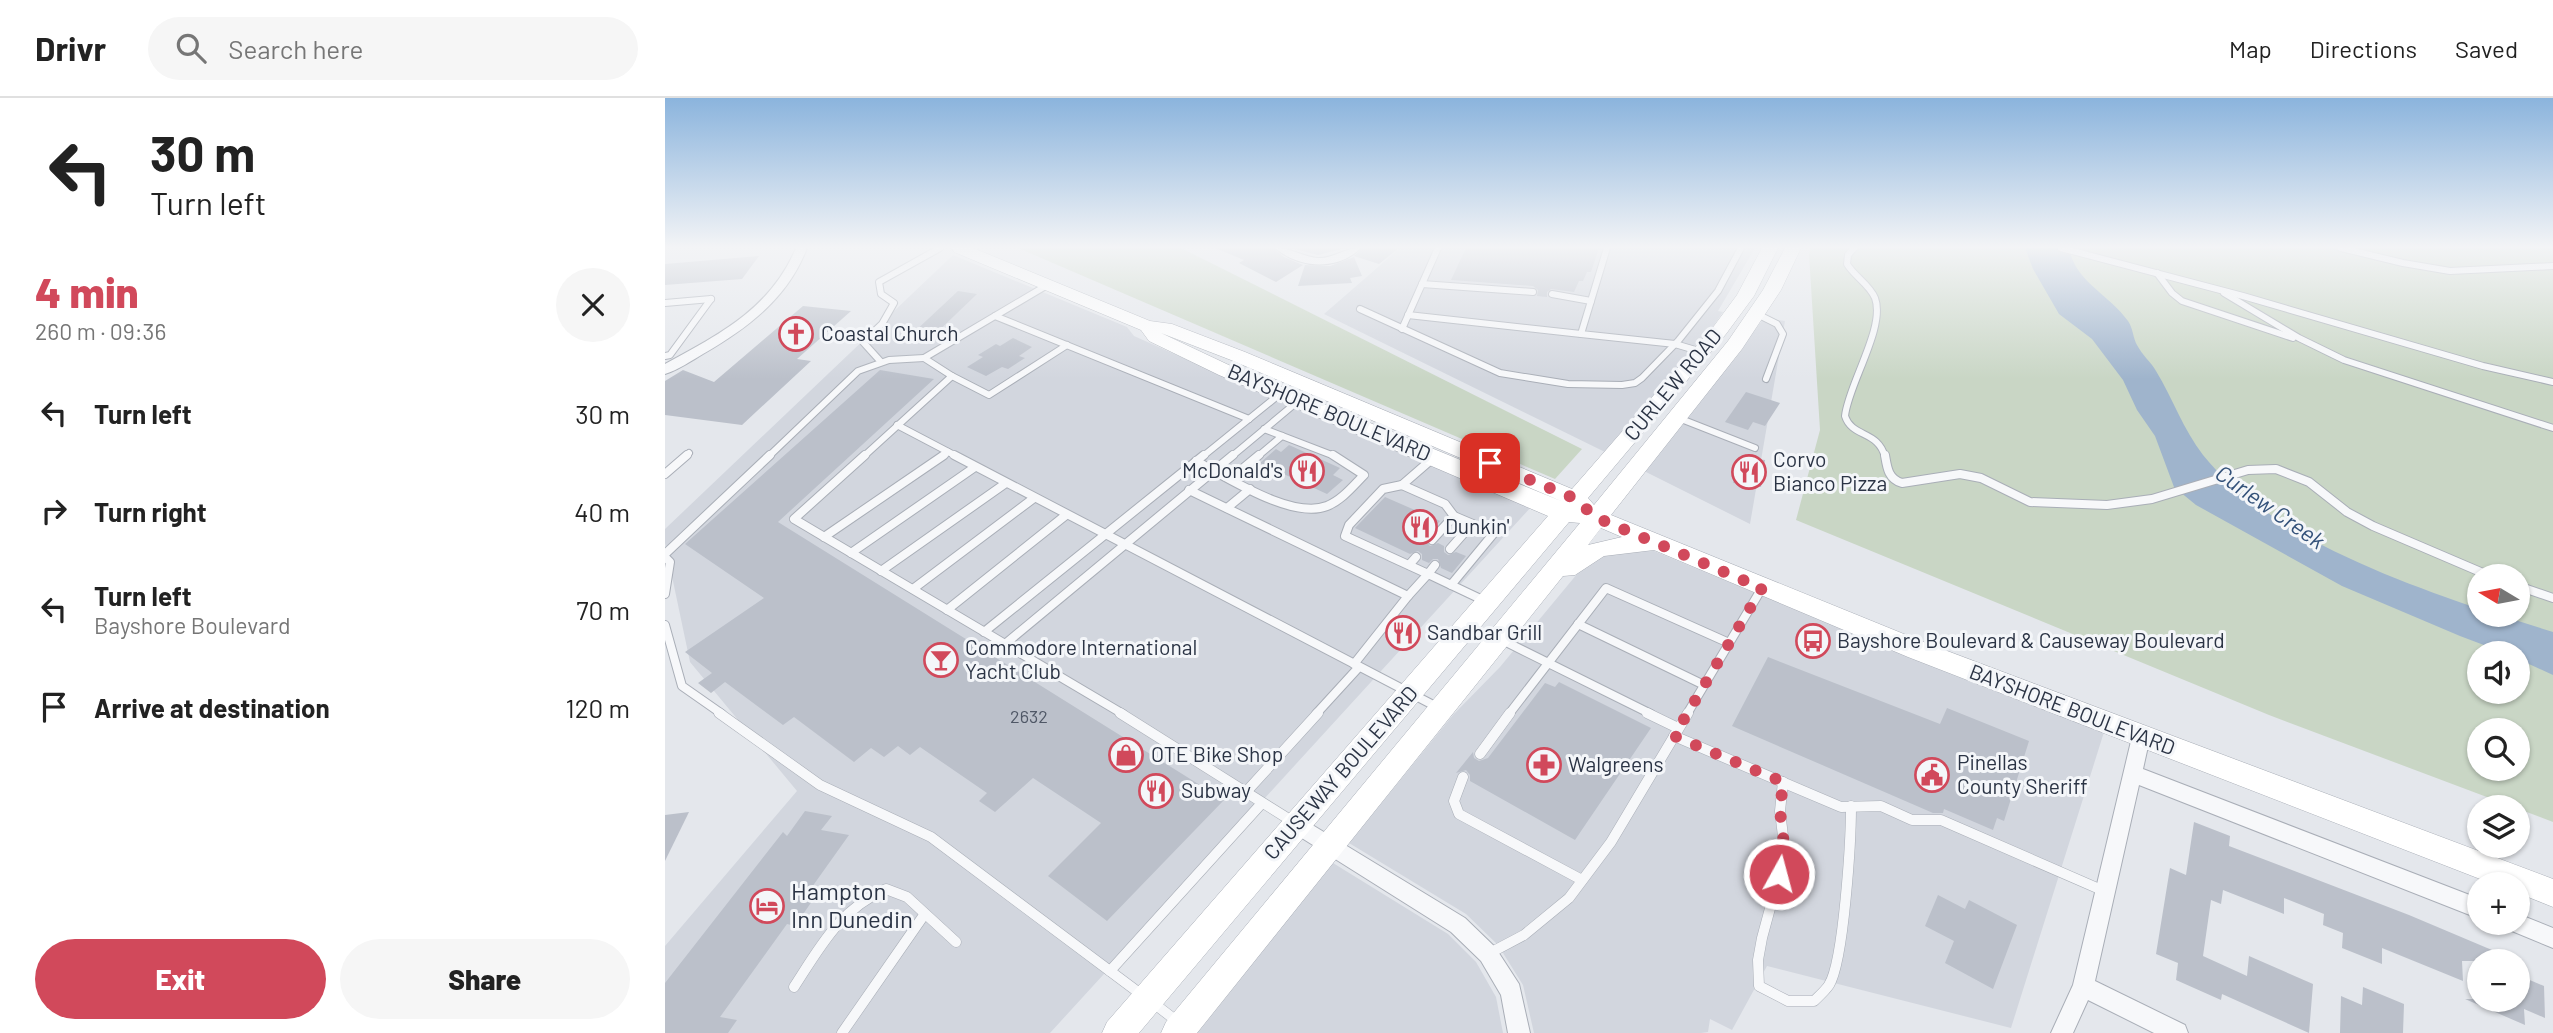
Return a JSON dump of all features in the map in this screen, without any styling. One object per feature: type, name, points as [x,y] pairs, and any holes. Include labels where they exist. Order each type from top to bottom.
[{"type":"main road","name":"BAYSHORE BOULEVARD","points":[[1067,292],[1147,326],[1166,328],[1238,356],[1577,511],[1762,588],[2141,737],[2553,893]]},
{"type":"main road","name":"CURLEW ROAD","points":[[1577,511],[1747,292]]},
{"type":"main road","name":"CURLEW ROAD","points":[[1577,511],[1676,417],[1757,314],[1770,292]]},
{"type":"main road","points":[[1577,511],[1600,497],[1612,475],[1730,334],[1745,296]]},
{"type":"main road","name":"BAYSHORE BOULEVARD","points":[[1147,326],[1155,337],[1289,398],[1577,511]]},
{"type":"main road","name":"CAUSEWAY BOULEVARD","points":[[1118,1033],[1488,602],[1577,511]]},
{"type":"main road","name":"CAUSEWAY BOULEVARD","points":[[1180,1029],[1443,710],[1577,511]]},
{"type":"main road","points":[[1443,710],[1579,557],[1611,545],[1656,544]]},
{"type":"street","points":[[665,370],[740,326],[776,292]]},
{"type":"street","points":[[2062,1033],[2083,986],[2141,737]]},
{"type":"street","points":[[2133,774],[2467,904]]},
{"type":"street","points":[[1296,824],[1458,925],[1488,954],[1511,992],[1519,1033]]},
{"type":"street","points":[[2530,929],[2553,938]]},
{"type":"street","points":[[2083,986],[2177,1033]]},
{"type":"lane","points":[[881,292],[894,303],[882,324],[863,342],[881,362]]},
{"type":"lane","points":[[665,594],[670,562],[665,555],[858,371],[881,362],[924,358],[1036,292]]},
{"type":"lane","points":[[1402,329],[1419,292]]},
{"type":"lane","points":[[1529,292],[1534,292]]},
{"type":"lane","points":[[1581,334],[1594,292]]},
{"type":"lane","points":[[1360,309],[1500,373],[1522,378],[1618,387],[1638,382],[1675,344],[1718,292]]},
{"type":"lane","points":[[1870,292],[1876,304],[1867,350],[1845,417],[1852,428],[1880,443],[1892,478],[1907,483],[1941,475],[1970,475],[1987,479],[2019,499],[2113,504],[2156,498],[2246,471],[2270,468],[2294,473],[2365,522],[2467,566]]},
{"type":"lane","points":[[2171,292],[2182,301],[2306,342]]},
{"type":"lane","points":[[2223,292],[2306,342],[2350,363],[2553,428]]},
{"type":"lane","points":[[2229,292],[2461,360],[2553,382]]},
{"type":"lane","points":[[1552,295],[1591,301]]},
{"type":"lane","points":[[665,303],[711,299],[667,356]]},
{"type":"lane","points":[[1757,314],[1773,320],[1783,329],[1784,338],[1766,379]]},
{"type":"lane","points":[[1408,315],[1675,344],[1702,352]]},
{"type":"lane","points":[[995,316],[1249,419]]},
{"type":"lane","points":[[924,358],[951,376],[989,395],[1067,345]]},
{"type":"lane","points":[[667,356],[691,355]]},
{"type":"lane","points":[[951,376],[794,519],[1005,644],[1296,824]]},
{"type":"lane","points":[[984,632],[1249,419],[1289,398]]},
{"type":"lane","points":[[1005,644],[1264,429],[1289,398]]},
{"type":"lane","points":[[1676,417],[1755,448]]},
{"type":"lane","points":[[897,425],[1443,710]]},
{"type":"lane","points":[[1196,461],[1249,489],[1309,510],[1324,508],[1342,497],[1364,475],[1350,462],[1304,441],[1264,429]]},
{"type":"lane","points":[[1230,479],[1282,436]]},
{"type":"lane","points":[[824,537],[948,452]]},
{"type":"lane","points":[[665,474],[689,453]]},
{"type":"lane","points":[[1434,457],[1402,485],[1383,489],[1349,525],[1345,536],[1488,602]]},
{"type":"lane","points":[[851,553],[975,467]]},
{"type":"lane","points":[[881,571],[1006,483]]},
{"type":"lane","points":[[1402,485],[1445,504],[1454,516],[1494,533],[1451,585]]},
{"type":"lane","points":[[1227,508],[1249,489]]},
{"type":"lane","points":[[1189,490],[1408,596]]},
{"type":"lane","points":[[913,589],[1034,498]]},
{"type":"lane","points":[[947,610],[1066,515]]},
{"type":"lane","points":[[1432,540],[1454,516]]},
{"type":"lane","points":[[1450,549],[1472,524]]},
{"type":"lane","points":[[1409,565],[1416,557]]},
{"type":"lane","points":[[1246,792],[1356,665],[1434,565]]},
{"type":"lane","points":[[1481,754],[1606,588],[1729,643]]},
{"type":"lane","points":[[1488,954],[1524,935],[1569,898],[1611,842],[1762,588]]},
{"type":"lane","points":[[2531,590],[2553,598]]},
{"type":"lane","points":[[1578,624],[1704,685]]},
{"type":"lane","points":[[665,625],[682,686],[820,785],[931,837],[1147,999],[1180,1029]]},
{"type":"lane","points":[[1506,642],[1676,732],[1841,807],[1881,806],[1912,820],[1941,820],[2107,892]]},
{"type":"lane","points":[[1463,777],[1454,801],[1459,814],[1582,880]]},
{"type":"lane","points":[[1783,782],[1780,811],[1785,853],[1758,960],[1759,986],[1788,1002],[1814,1001],[1830,984],[1849,858],[1851,806]]},
{"type":"lane","points":[[1110,971],[1262,803]]},
{"type":"lane","points":[[794,987],[840,915],[864,896],[886,889],[907,897],[956,942]]},
{"type":"lane","points":[[842,1033],[924,915]]},
{"type":"shaded area","points":[[914,292],[1042,292],[1127,327],[1134,336],[1291,406],[1531,507],[1050,1033],[665,1033],[665,946],[797,791],[690,662],[665,543],[665,529]]},
{"type":"shaded area","points":[[1350,292],[1729,292],[1718,311],[1723,312],[1712,328],[1605,452],[1324,314]]},
{"type":"shaded area","points":[[1764,318],[1785,321],[1750,524],[1644,471]]},
{"type":"shaded area","points":[[1654,551],[1893,650],[2104,732],[2011,1028],[1767,966],[1732,1030],[1710,1019],[1708,1032],[1701,1033],[1534,1033],[1523,985],[1498,945],[1466,914],[1349,843],[1453,715],[1500,667],[1587,562],[1613,552]]},
{"type":"shaded area","points":[[1333,863],[1448,934],[1476,962],[1496,997],[1503,1033],[1195,1033]]},
{"type":"green space","points":[[1119,292],[1268,292],[1582,449],[1555,479]]},
{"type":"green space","points":[[1811,292],[2553,292],[2553,822],[2530,813],[2530,795],[2481,795],[2269,715],[1796,520],[1820,430]]},
{"type":"water","points":[[2046,292],[2099,292],[2112,303],[2128,321],[2137,345],[2156,371],[2203,455],[2229,482],[2260,507],[2294,529],[2369,567],[2467,604],[2467,627],[2531,625],[2553,632],[2553,675],[2530,664],[2530,641],[2473,641],[2460,636],[2342,586],[2196,505],[2174,487],[2155,436],[2137,410],[2123,380],[2092,339],[2059,314]]},
{"type":"building","points":[[957,292],[977,294],[931,338],[911,335]]},
{"type":"building","points":[[1538,292],[1547,292],[1547,297],[1537,296]]},
{"type":"building","points":[[803,306],[851,311],[797,359],[811,361],[742,425],[665,415],[665,381],[683,370],[714,382]]},
{"type":"building","points":[[1013,338],[1032,347],[1019,356],[1025,358],[1008,369],[1002,367],[986,376],[967,367],[983,357],[978,355]]},
{"type":"building","points":[[880,370],[934,379],[778,522],[1224,800],[1107,921],[1048,876],[1101,823],[1033,778],[995,812],[979,801],[987,793],[920,747],[910,755],[898,746],[884,757],[871,748],[854,762],[794,717],[783,725],[725,682],[711,693],[698,683],[712,673],[685,652],[764,598],[685,544]]},
{"type":"building","points":[[1746,392],[1780,403],[1765,426],[1753,422],[1748,430],[1725,422]]},
{"type":"building","name":"McDonald's","points":[[1289,445],[1340,468],[1333,475],[1343,480],[1327,494],[1260,463],[1276,449],[1281,452]]},
{"type":"building","name":"Corvo Bianco Pizza","points":[[1738,457],[1765,460],[1761,487],[1733,483]]},
{"type":"building","points":[[1385,497],[1440,521],[1425,537],[1430,546],[1438,543],[1444,546],[1444,552],[1448,555],[1456,552],[1466,556],[1452,573],[1441,568],[1438,559],[1429,563],[1422,560],[1422,554],[1418,551],[1410,554],[1355,528]]},
{"type":"building","name":"Pinellas County Sheriff","points":[[1768,657],[1940,724],[1947,708],[2029,741],[2004,821],[1997,818],[1993,830],[1944,809],[1943,813],[1933,813],[1732,726]]},
{"type":"building","name":"Walgreens","points":[[1559,682],[1651,728],[1575,840],[1470,781],[1466,770],[1456,773],[1473,752],[1474,758],[1479,761],[1488,758],[1545,683],[1555,687]]},
{"type":"building","name":"Hampton Inn Dunedin","points":[[805,811],[832,816],[821,830],[849,835],[812,887],[821,888],[795,926],[787,924],[720,1017],[737,1020],[728,1033],[665,1033],[665,983],[783,832],[787,836]]},
{"type":"building","points":[[689,812],[665,861],[665,815]]},
{"type":"building","points":[[2194,822],[2230,836],[2229,846],[2490,949],[2467,949],[2467,961],[2462,961],[2463,981],[2382,948],[2382,964],[2342,948],[2343,933],[2323,925],[2324,914],[2284,898],[2284,914],[2223,890],[2221,904],[2211,900],[2203,956],[2247,976],[2249,956],[2313,984],[2309,1033],[2222,994],[2221,1000],[2176,980],[2178,963],[2156,954],[2170,868],[2186,875]]},
{"type":"building","points":[[1938,895],[1965,909],[1969,900],[2017,925],[1993,989],[1945,963],[1954,941],[1925,926]]},
{"type":"building","points":[[2530,980],[2544,986],[2545,1018],[2530,1012]]},
{"type":"building","points":[[2363,987],[2404,1004],[2403,1033],[2340,1033],[2341,996],[2362,1005]]},
{"type":"building","points":[[2495,1012],[2524,1012],[2525,1025]]},
{"type":"place","name":"Coastal Church","points":[[796,334]]},
{"type":"place","name":"McDonald's","points":[[1307,471]]},
{"type":"place","name":"Corvo Bianco Pizza","points":[[1749,472]]},
{"type":"place","name":"Dunkin'","points":[[1420,527]]},
{"type":"place","name":"Sandbar Grill","points":[[1403,633]]},
{"type":"place","name":"Bayshore Boulevard & Causeway Boulevard","points":[[1813,641]]},
{"type":"place","name":"Commodore International Yacht Club","points":[[941,660]]},
{"type":"place","name":"OTE Bike Shop","points":[[1126,755]]},
{"type":"place","name":"Walgreens","points":[[1544,765]]},
{"type":"place","name":"Pinellas County Sheriff","points":[[1932,775]]},
{"type":"place","name":"Subway","points":[[1156,791]]},
{"type":"place","name":"Hampton Inn Dunedin","points":[[767,906]]},
{"type":"route","points":[[1490,463],[1576,499],[1595,517],[1762,588],[1674,736],[1783,782],[1780,811],[1785,853],[1779,874]]},
{"type":"water label","name":"Curlew Creek","points":[[2270,507]]}]
